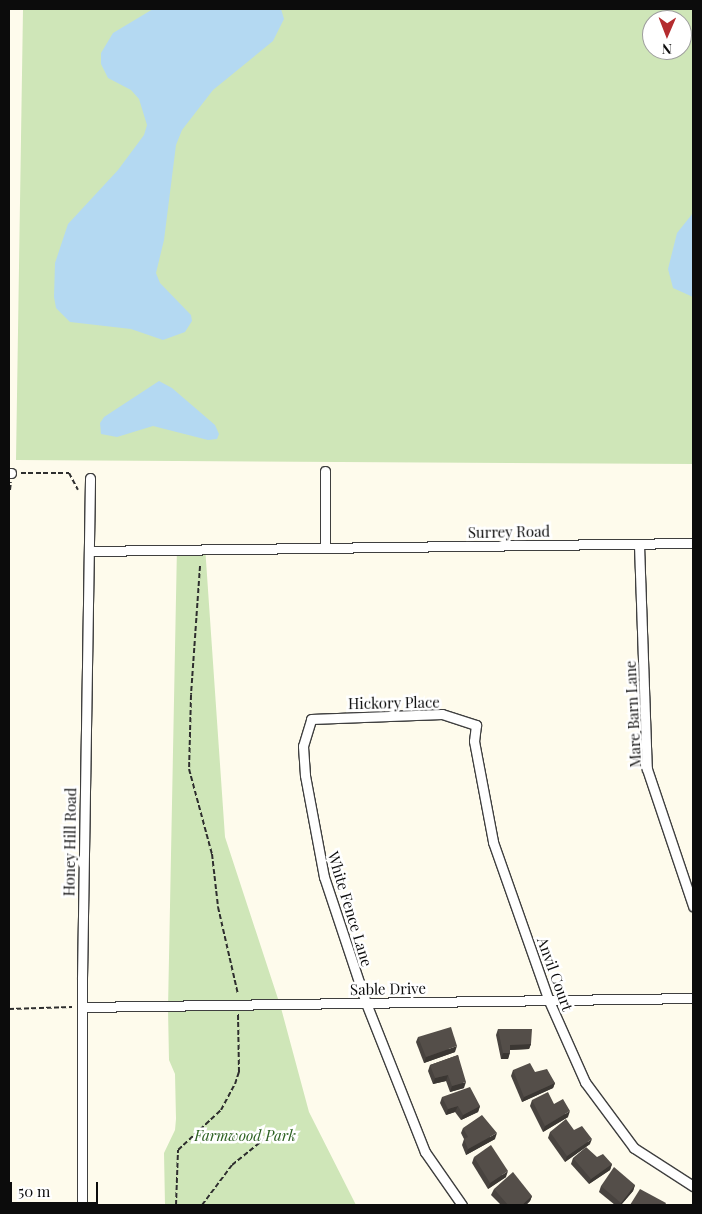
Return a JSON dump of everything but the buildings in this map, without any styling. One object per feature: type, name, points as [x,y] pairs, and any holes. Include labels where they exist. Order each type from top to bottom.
[{"type":"street","points":[[325,472],[325,548]]},
{"type":"street","name":"Honey Hill Road","points":[[82,1205],[82,1007],[90,478]]},
{"type":"street","name":"Surrey Road","points":[[89,551],[693,543]]},
{"type":"street","name":"Mare Barn Lane","points":[[639,545],[647,769],[693,906]]},
{"type":"street","name":"Hickory Place","points":[[310,719],[442,714],[476,725]]},
{"type":"street","name":"White Fence Lane","points":[[310,719],[303,746],[315,843],[366,1004],[425,1152],[462,1205]]},
{"type":"street","name":"Anvil Court","points":[[476,725],[474,741],[490,829],[549,1001],[585,1082],[634,1148],[693,1186]]},
{"type":"street","name":"Sable Drive","points":[[82,1007],[693,998]]},
{"type":"path","points":[[10,473],[69,473],[78,490]]},
{"type":"path","points":[[200,566],[191,695],[190,780],[212,854],[218,907],[238,987]]},
{"type":"path","points":[[9,1008],[82,1007]]},
{"type":"path","points":[[176,1205],[178,1150],[221,1110],[235,1084],[238,1072],[238,1020]]},
{"type":"path","points":[[202,1205],[232,1165],[268,1136]]},
{"type":"green space","points":[[23,9],[693,9],[693,464],[16,460]]},
{"type":"green space","name":"Farmwood Park","points":[[177,546],[205,546],[225,837],[281,1008],[309,1112],[356,1205],[165,1205],[164,1153],[175,1130],[176,1119],[175,1074],[169,1060],[168,1009]]},
{"type":"water","points":[[153,9],[281,9],[284,19],[273,41],[213,90],[182,130],[176,145],[164,240],[156,273],[160,283],[191,315],[192,321],[185,332],[163,340],[131,329],[70,322],[56,308],[54,297],[55,263],[68,224],[118,170],[144,135],[147,125],[139,99],[131,90],[108,78],[101,64],[101,53],[113,33]]},
{"type":"water","points":[[693,213],[693,297],[673,288],[668,269],[677,233]]},
{"type":"water","points":[[159,381],[172,388],[215,425],[219,434],[217,439],[208,440],[153,426],[117,437],[101,434],[100,423],[104,417]]}]
